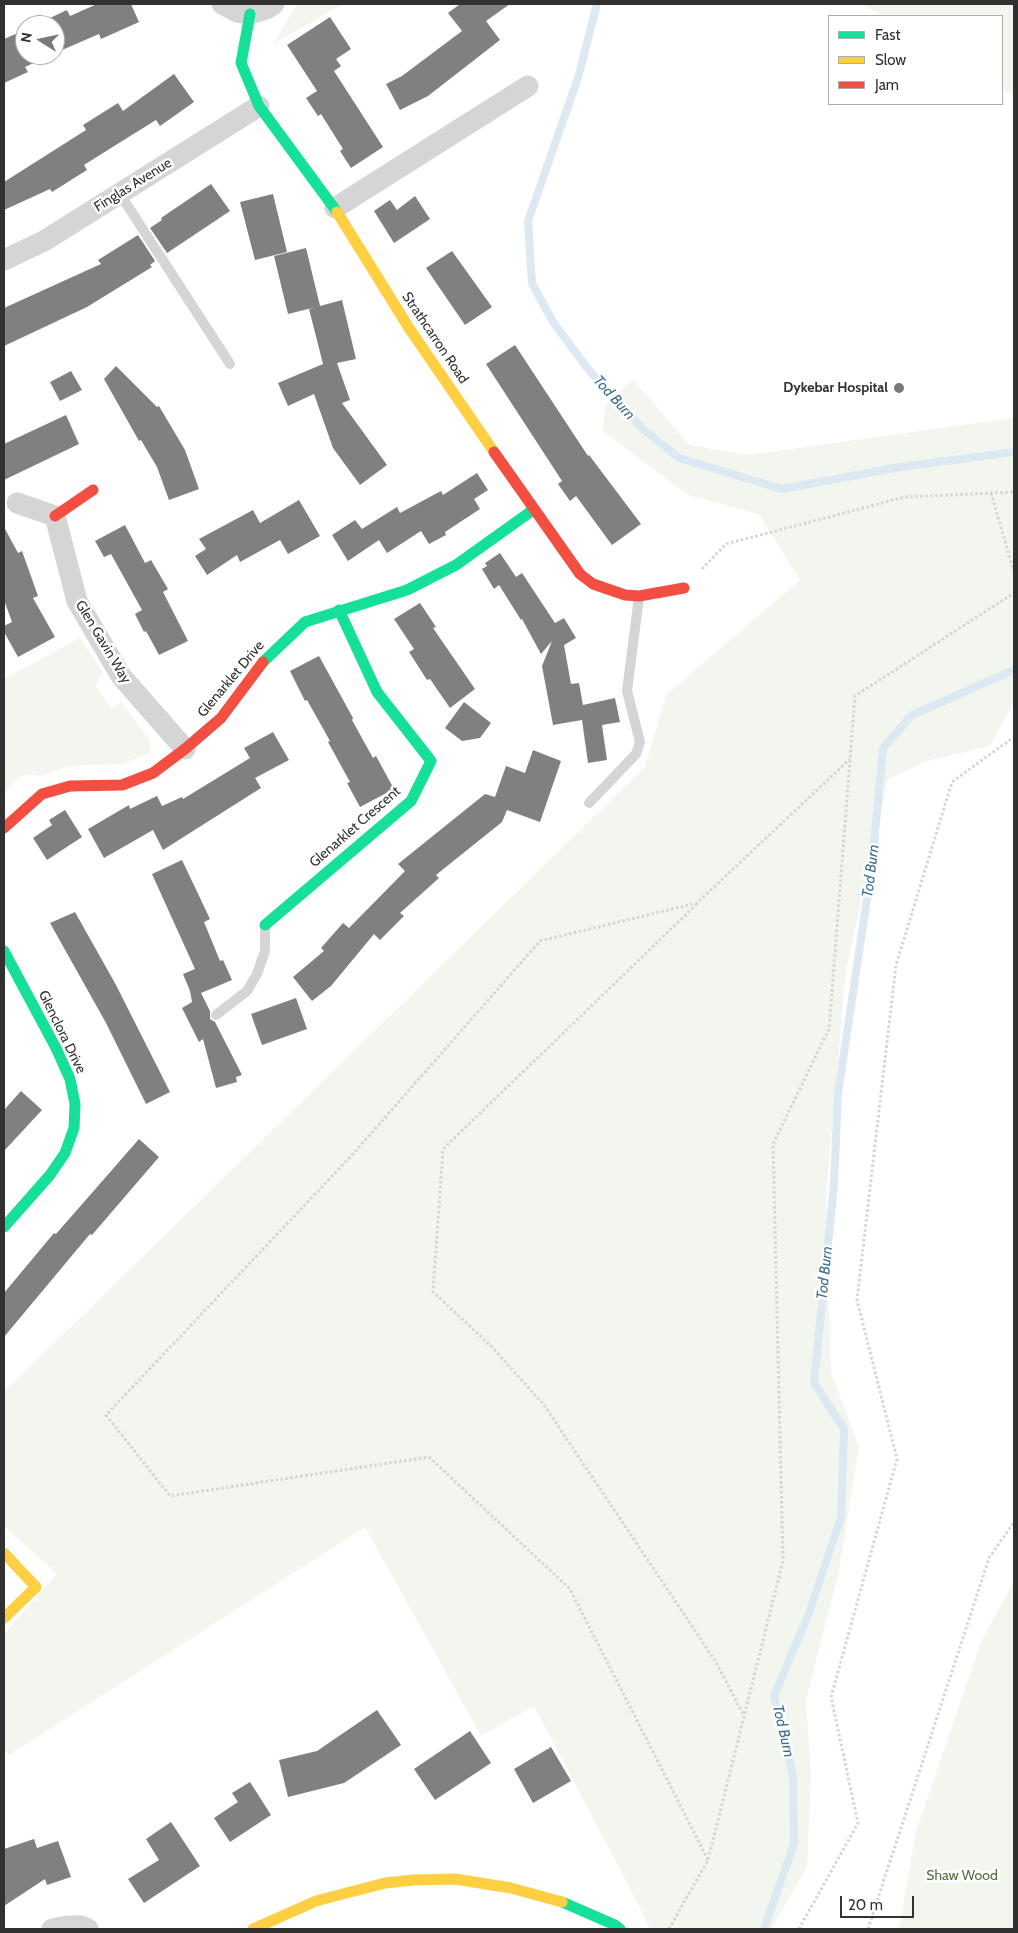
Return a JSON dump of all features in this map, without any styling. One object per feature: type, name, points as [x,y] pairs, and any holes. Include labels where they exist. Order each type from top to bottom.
[{"type":"street","points":[[222,4],[237,12],[250,14],[266,9],[274,4]]},
{"type":"street","name":"Strathcarron Road","points":[[250,14],[241,64],[259,106],[335,208],[409,328],[533,510],[580,574],[593,584],[625,595],[639,596],[684,588]]},
{"type":"street","points":[[335,208],[528,86]]},
{"type":"street","name":"Finglas Avenue","points":[[4,260],[44,241],[259,106]]},
{"type":"street","points":[[17,503],[55,516],[93,490]]},
{"type":"street","name":"Glenarklet Drive","points":[[4,828],[42,794],[70,786],[122,785],[153,773],[186,749],[221,718],[265,659],[305,622],[338,610],[407,590],[456,565],[533,510]]},
{"type":"street","name":"Glen Gavin Way","points":[[55,516],[77,601],[121,676],[186,749]]},
{"type":"street","name":"Glenarklet Crescent","points":[[265,925],[411,801],[431,761],[377,692],[338,610]]},
{"type":"street","name":"Glenclora Drive","points":[[4,951],[56,1048],[70,1079],[75,1104],[74,1128],[65,1153],[50,1175],[4,1227]]},
{"type":"street","points":[[4,1553],[36,1587],[4,1618]]},
{"type":"street","points":[[254,1929],[316,1901],[348,1892],[385,1883],[455,1879],[511,1888],[562,1902],[615,1925],[620,1929]]},
{"type":"street","points":[[52,1929],[68,1926],[81,1926],[88,1929]]},
{"type":"lane","points":[[120,194],[230,364]]},
{"type":"lane","points":[[589,803],[636,754],[640,742],[627,691],[639,596]]},
{"type":"lane","points":[[216,1015],[246,991],[257,974],[265,951],[265,925]]},
{"type":"path","points":[[684,588],[726,544],[905,497],[1014,492]]},
{"type":"path","points":[[991,493],[1014,572]]},
{"type":"path","points":[[670,1929],[708,1860],[783,1560],[773,1144],[829,1029],[855,696],[1014,593]]},
{"type":"path","points":[[799,1929],[858,1823],[831,1697],[897,1459],[857,1300],[896,965],[952,782],[1014,737]]},
{"type":"path","points":[[744,1716],[716,1662],[544,1405],[492,1346],[433,1292],[443,1149],[697,903],[850,759]]},
{"type":"path","points":[[697,903],[540,941],[353,1154],[106,1415],[170,1496],[430,1457],[570,1589],[708,1860]]},
{"type":"path","points":[[868,1929],[989,1558],[1014,1522]]},
{"type":"green space","points":[[297,4],[343,4],[273,44]]},
{"type":"green space","points":[[862,4],[1014,4],[1014,96],[1003,89],[1003,15],[881,15]]},
{"type":"green space","points":[[633,379],[689,445],[748,455],[1014,418],[1014,702],[990,746],[927,761],[888,779],[846,970],[826,1195],[831,1372],[859,1447],[839,1571],[806,1700],[811,1776],[807,1867],[771,1929],[650,1929],[534,1706],[481,1736],[365,1527],[9,1755],[4,1750],[4,1634],[57,1574],[4,1526],[4,1392],[645,767],[666,695],[800,580],[759,514],[688,495],[603,431],[605,406]]},
{"type":"green space","points":[[80,638],[103,673],[95,685],[112,709],[121,702],[151,742],[150,753],[122,764],[69,766],[40,776],[23,774],[4,793],[4,679]]},
{"type":"green space","name":"Shaw Wood","points":[[1014,1581],[1014,1929],[899,1929],[916,1831],[982,1640]]},
{"type":"building","points":[[97,4],[131,4],[139,22],[101,39],[99,34],[65,49],[65,15],[56,15],[67,10],[70,16]]},
{"type":"building","points":[[460,4],[510,4],[486,21],[500,40],[428,96],[400,110],[386,84],[402,76],[462,31],[448,13]]},
{"type":"building","points":[[330,17],[351,49],[336,59],[341,66],[334,71],[383,147],[351,168],[340,151],[343,149],[321,114],[318,116],[306,98],[317,91],[287,45]]},
{"type":"building","points":[[15,34],[15,65],[29,65],[25,67],[28,72],[4,83],[4,39]]},
{"type":"building","points":[[174,74],[194,102],[160,126],[156,120],[84,165],[87,170],[52,192],[50,189],[4,210],[4,182],[86,130],[83,125],[118,103],[123,111]]},
{"type":"building","points":[[211,184],[230,211],[167,253],[150,228],[162,220],[161,218]]},
{"type":"building","points":[[273,194],[287,252],[255,260],[240,202]]},
{"type":"building","points":[[415,196],[430,219],[394,243],[374,211],[390,200],[397,210]]},
{"type":"building","points":[[138,235],[155,261],[150,265],[152,267],[87,307],[4,346],[4,308],[101,264],[98,260]]},
{"type":"building","points":[[306,248],[320,306],[288,314],[274,256]]},
{"type":"building","points":[[452,251],[492,307],[465,325],[426,268]]},
{"type":"building","points":[[342,300],[356,359],[337,363],[350,400],[342,403],[387,465],[360,485],[333,448],[314,394],[288,406],[278,383],[323,364],[309,309]]},
{"type":"building","points":[[515,345],[588,456],[641,524],[612,545],[576,496],[570,501],[558,484],[562,481],[486,364]]},
{"type":"building","points":[[116,366],[157,407],[159,406],[185,450],[199,489],[169,500],[157,467],[141,440],[139,441],[104,379]]},
{"type":"building","points":[[71,371],[82,390],[60,401],[50,382]]},
{"type":"building","points":[[66,415],[79,444],[4,480],[4,444]]},
{"type":"building","points":[[477,473],[488,490],[474,499],[480,509],[445,532],[446,535],[429,544],[421,531],[387,553],[379,540],[348,561],[332,535],[355,520],[362,529],[397,507],[400,513],[441,491],[443,495]]},
{"type":"building","points":[[299,500],[320,536],[288,554],[280,540],[240,562],[237,555],[207,575],[195,556],[206,549],[199,539],[253,510],[260,523]]},
{"type":"building","points":[[125,525],[145,563],[151,560],[168,589],[163,592],[188,641],[159,655],[135,614],[142,610],[111,554],[104,557],[95,541]]},
{"type":"building","points":[[4,527],[18,553],[22,551],[38,596],[33,598],[55,637],[18,657],[4,632],[4,626],[12,622],[4,600]]},
{"type":"building","points":[[500,553],[516,577],[522,573],[555,623],[564,618],[576,638],[564,645],[571,684],[579,683],[583,705],[615,698],[620,722],[602,725],[607,760],[588,763],[582,720],[553,725],[542,666],[552,641],[541,654],[522,619],[499,585],[494,589],[482,569],[487,566],[485,563]]},
{"type":"building","points":[[420,603],[436,627],[433,628],[475,689],[450,708],[430,679],[427,680],[409,652],[414,649],[394,619]]},
{"type":"building","points":[[319,656],[373,758],[376,756],[394,789],[360,807],[347,783],[350,782],[328,742],[330,741],[307,700],[305,701],[290,671]]},
{"type":"building","points":[[464,702],[491,723],[480,738],[462,741],[445,728]]},
{"type":"building","points":[[273,732],[289,760],[255,778],[261,788],[163,850],[153,830],[104,858],[88,829],[129,805],[130,809],[157,796],[162,806],[182,797],[183,799],[250,758],[244,748]]},
{"type":"building","points":[[533,750],[561,761],[540,822],[507,810],[502,822],[436,875],[439,878],[400,913],[404,916],[380,940],[374,934],[331,986],[312,1001],[293,977],[324,951],[321,948],[343,923],[349,928],[405,871],[398,864],[485,794],[495,797],[506,766],[525,773]]},
{"type":"building","points":[[65,810],[82,837],[47,860],[33,838],[52,825],[49,820]]},
{"type":"building","points":[[182,860],[210,919],[204,922],[220,961],[223,960],[232,980],[201,993],[210,1011],[210,1019],[215,1022],[242,1075],[236,1077],[237,1082],[216,1088],[203,1039],[199,1042],[182,1008],[192,1002],[183,974],[195,969],[152,874]]},
{"type":"building","points":[[75,912],[116,985],[170,1092],[146,1104],[106,1023],[50,923]]},
{"type":"building","points":[[296,998],[307,1029],[262,1045],[251,1014]]},
{"type":"building","points":[[21,1091],[42,1110],[4,1151],[4,1110]]},
{"type":"building","points":[[139,1139],[159,1157],[92,1235],[90,1234],[4,1337],[4,1293],[54,1233],[56,1234]]},
{"type":"building","points":[[377,1710],[401,1745],[344,1783],[288,1797],[279,1760],[317,1751]]},
{"type":"building","points":[[470,1731],[491,1763],[435,1800],[414,1769]]},
{"type":"building","points":[[551,1747],[571,1781],[533,1803],[514,1769]]},
{"type":"building","points":[[250,1782],[271,1815],[230,1842],[214,1818],[238,1802],[232,1793]]},
{"type":"building","points":[[171,1822],[200,1866],[144,1903],[128,1879],[159,1860],[146,1839]]},
{"type":"building","points":[[34,1839],[37,1848],[58,1841],[71,1877],[47,1885],[45,1879],[4,1906],[4,1849]]},
{"type":"waterway","name":"Tod Burn","points":[[597,4],[578,78],[528,221],[532,283],[553,322],[588,369],[643,429],[679,458],[782,489],[900,467],[1014,452]]},
{"type":"waterway","name":"Tod Burn","points":[[764,1929],[794,1844],[793,1775],[774,1696],[809,1613],[841,1517],[844,1429],[814,1383],[834,1184],[838,1093],[872,865],[883,748],[912,715],[1014,670]]},
{"type":"traffic: fast","points":[[250,14],[241,63],[259,106],[337,212]]},
{"type":"traffic: fast","points":[[263,662],[305,622],[407,590],[456,565],[533,510]]},
{"type":"traffic: fast","points":[[265,925],[411,801],[431,761],[377,692],[339,610]]},
{"type":"traffic: fast","points":[[4,951],[56,1048],[70,1079],[75,1104],[74,1128],[65,1153],[50,1175],[4,1227]]},
{"type":"traffic: fast","points":[[562,1902],[615,1925],[620,1929]]},
{"type":"traffic: slow","points":[[337,212],[409,328],[494,452]]},
{"type":"traffic: slow","points":[[4,1553],[36,1587],[4,1618]]},
{"type":"traffic: slow","points":[[253,1929],[316,1901],[385,1883],[414,1880],[455,1879],[511,1888],[562,1902]]},
{"type":"traffic: jam","points":[[494,452],[580,574],[593,584],[625,595],[639,596],[684,588]]},
{"type":"traffic: jam","points":[[55,516],[93,490]]},
{"type":"traffic: jam","points":[[4,828],[42,794],[70,786],[122,785],[153,773],[221,718],[263,662]]},
{"type":"place","name":"Dykebar Hospital","points":[[899,388]]}]
